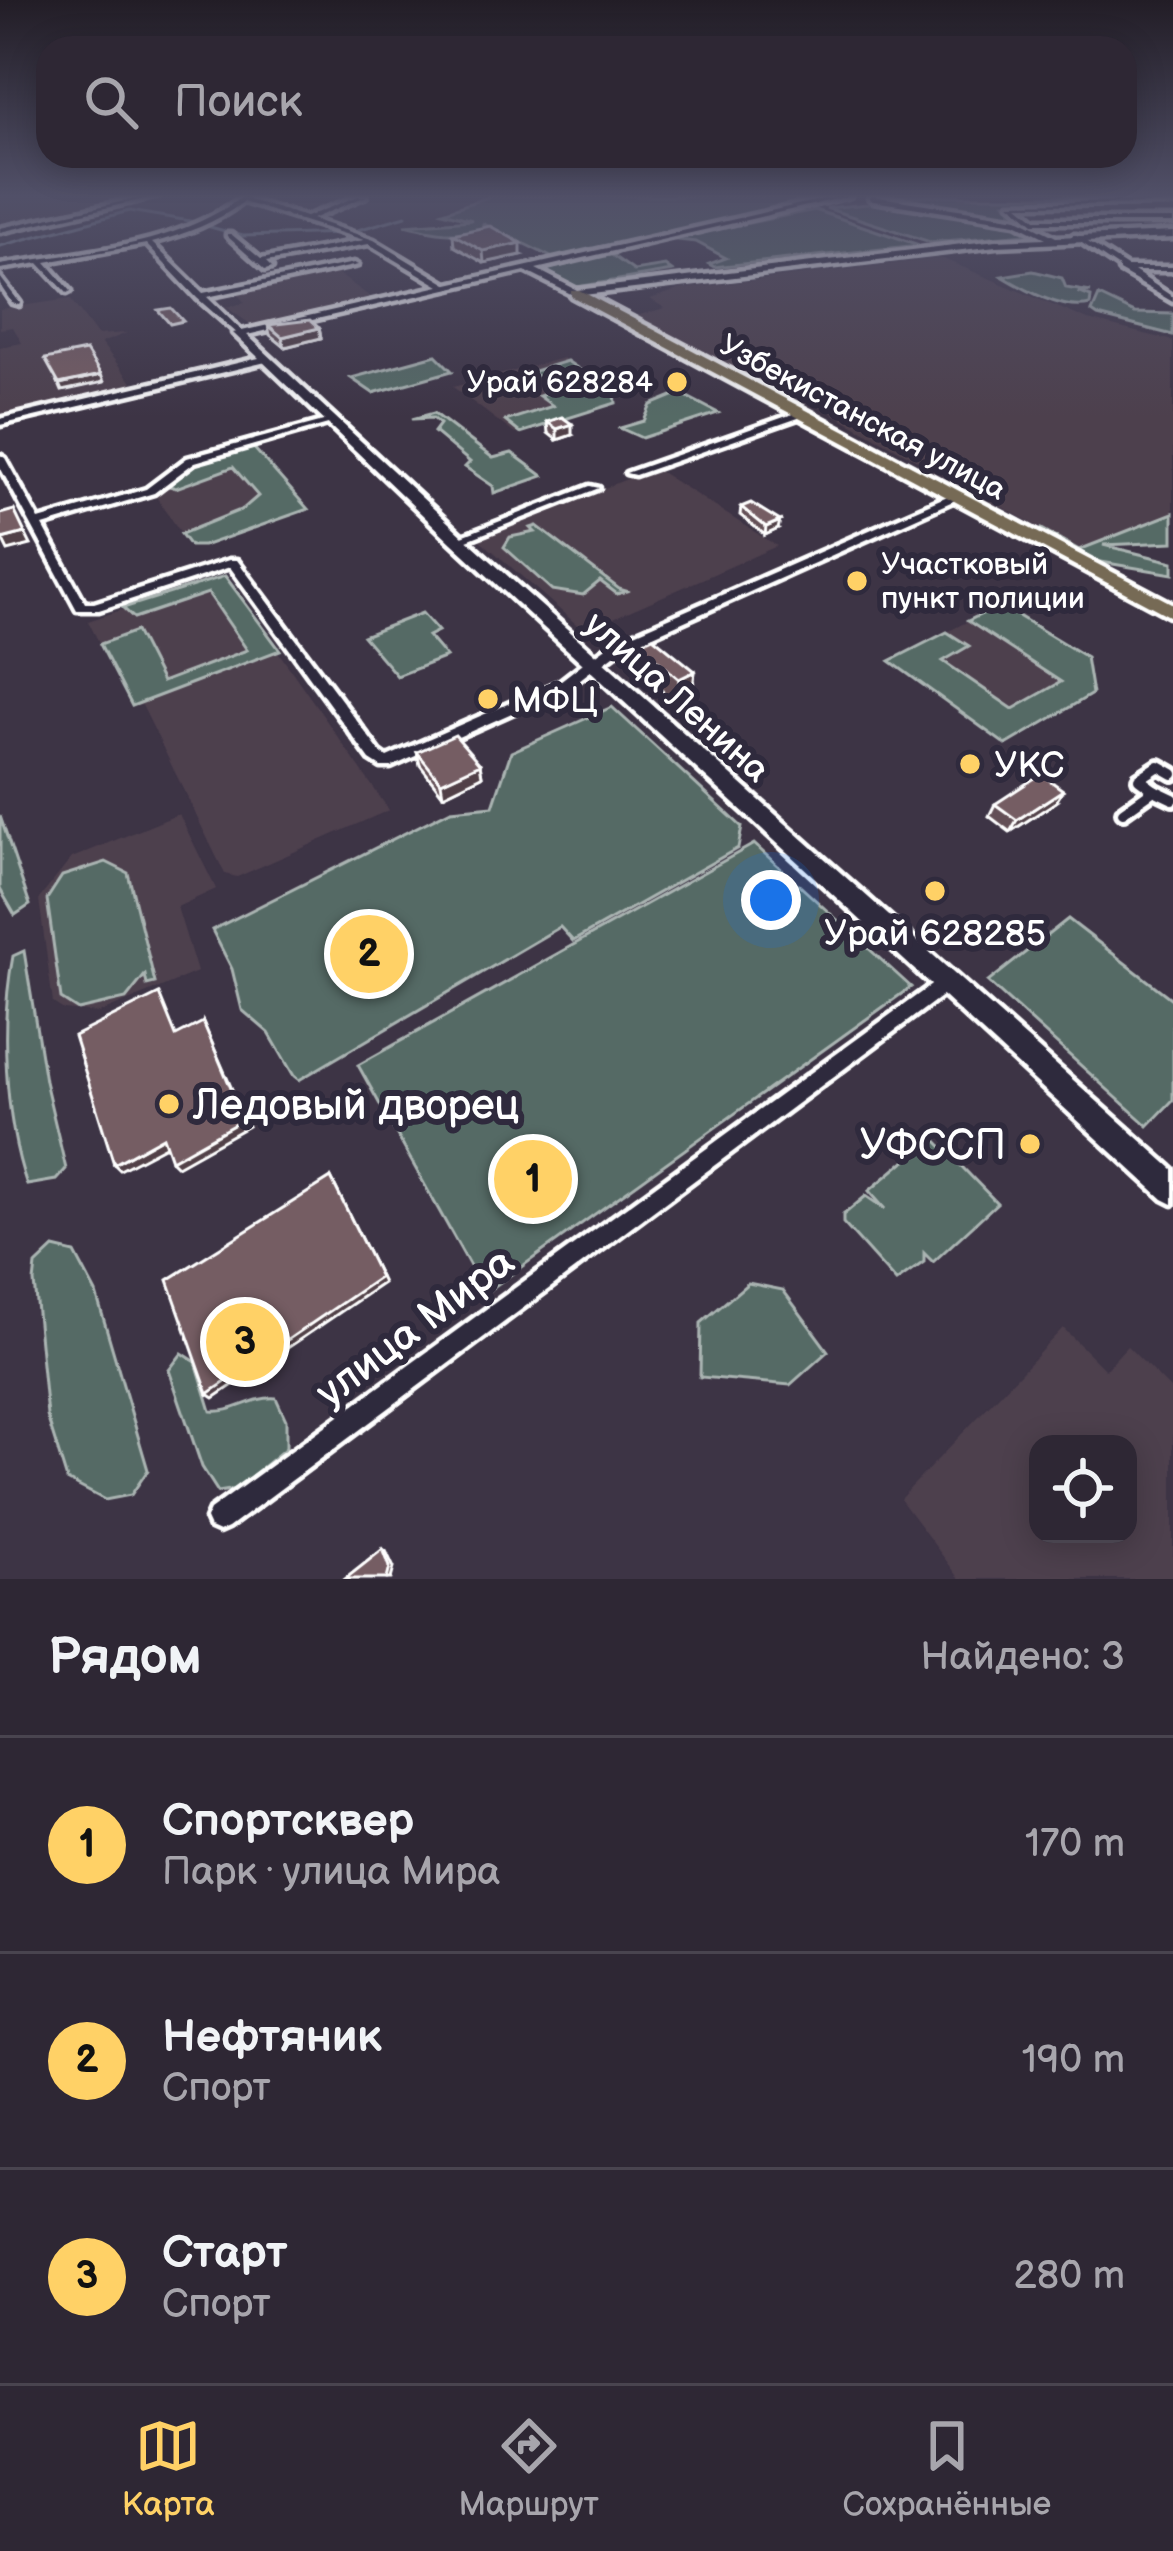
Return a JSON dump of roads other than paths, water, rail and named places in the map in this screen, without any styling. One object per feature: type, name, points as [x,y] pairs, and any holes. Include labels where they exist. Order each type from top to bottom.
[{"type":"main road","points":[[239,334],[525,270]]},
{"type":"main road","name":"Узбекистанская улица","points":[[529,270],[1173,612]]},
{"type":"main road","points":[[574,292],[767,270]]},
{"type":"main road","name":"улица Ленина","points":[[239,334],[592,663],[1173,1189]]},
{"type":"street","points":[[49,270],[68,291]]},
{"type":"street","name":"улица Ленина","points":[[175,270],[239,334]]},
{"type":"street","points":[[270,270],[283,280]]},
{"type":"street","points":[[200,296],[333,270]]},
{"type":"street","points":[[419,270],[448,287]]},
{"type":"street","points":[[1119,270],[1172,298]]},
{"type":"street","points":[[0,279],[15,301],[0,302]]},
{"type":"street","points":[[0,422],[263,360]]},
{"type":"street","points":[[631,473],[801,415]]},
{"type":"street","points":[[39,524],[150,491],[191,460],[330,422]]},
{"type":"street","points":[[0,458],[84,608],[233,562],[375,756],[386,763],[565,684],[610,649],[956,497]]},
{"type":"street","points":[[458,540],[594,488]]},
{"type":"street","points":[[1173,774],[1159,766],[1139,779],[1173,799]]},
{"type":"street","points":[[1124,812],[1154,790]]},
{"type":"street","name":"улица Мира","points":[[219,1519],[945,983]]},
{"type":"place","name":"Урай 628284","points":[[677,382]]},
{"type":"place","name":"Участковый пункт полиции","points":[[857,581]]},
{"type":"place","name":"МФЦ","points":[[488,699]]},
{"type":"place","name":"УКС","points":[[970,764]]},
{"type":"place","name":"Урай 628285","points":[[935,891]]},
{"type":"place","name":"Нефтяник","points":[[369,954]]},
{"type":"place","name":"Ледовый дворец","points":[[169,1104]]},
{"type":"place","name":"УФССП","points":[[1030,1144]]},
{"type":"place","name":"Спортсквер","points":[[533,1179]]},
{"type":"place","name":"Старт","points":[[245,1342]]}]
